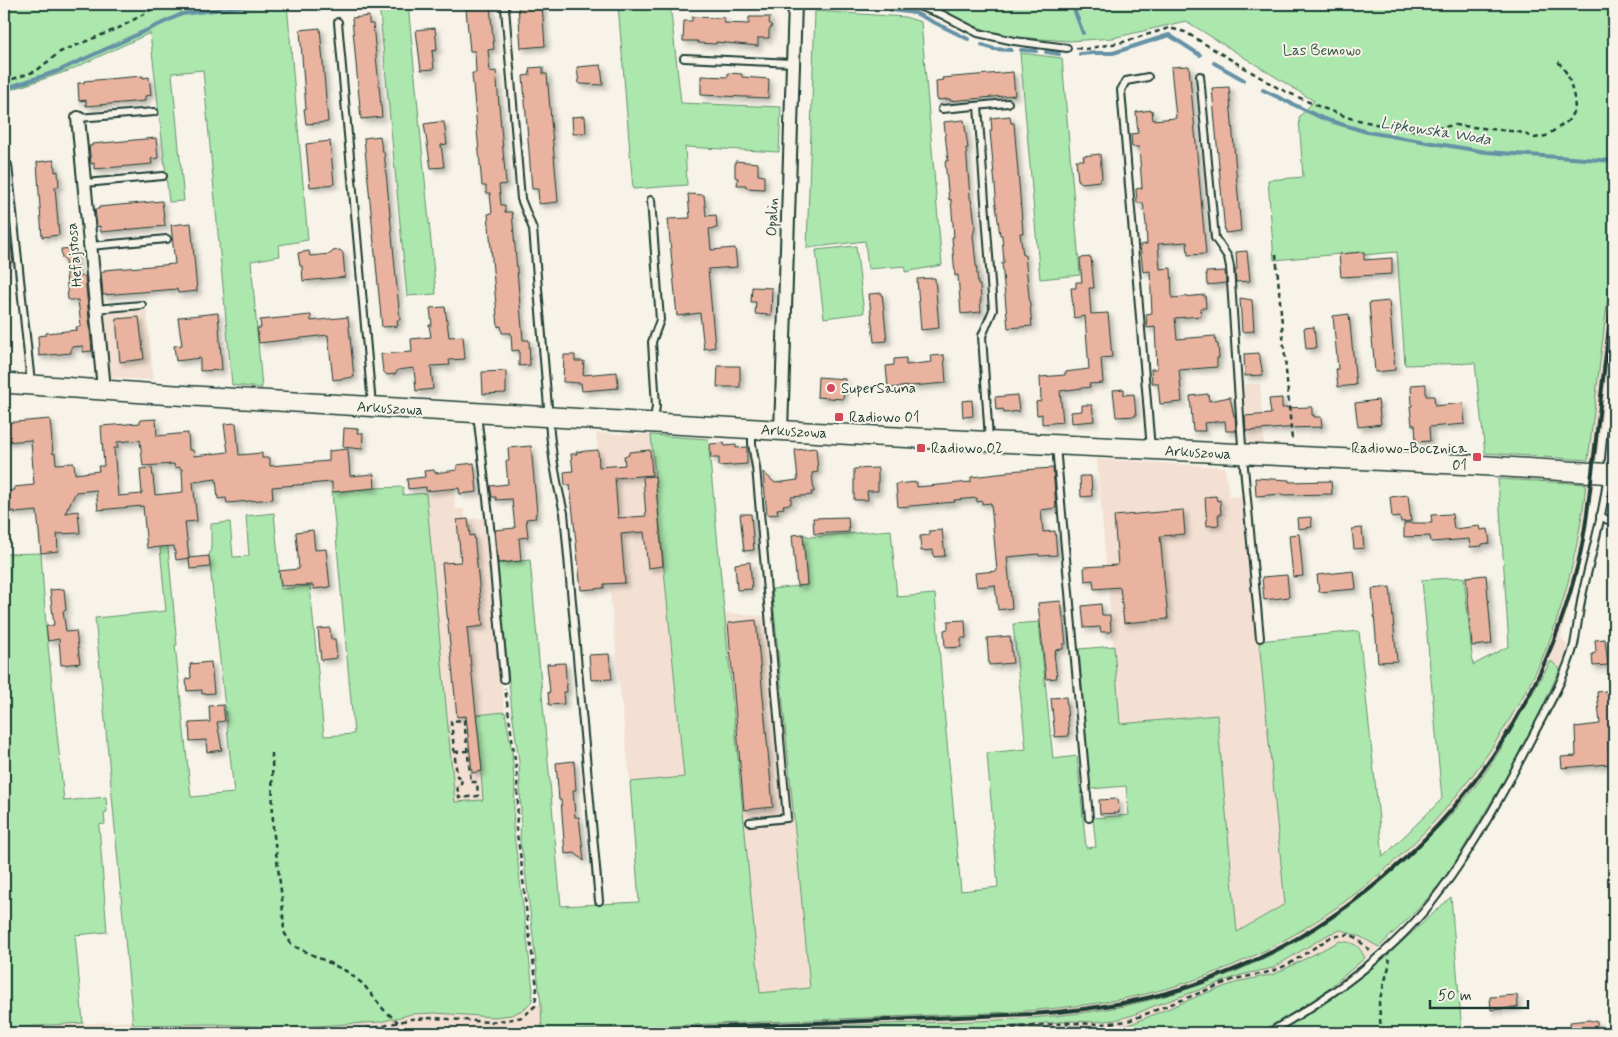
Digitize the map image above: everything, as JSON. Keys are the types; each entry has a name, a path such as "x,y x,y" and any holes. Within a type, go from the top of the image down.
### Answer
{"main road":[{"name":"Arkuszowa","path":"4,383 654,424 1611,474"}],"street":[{"name":"Opalin","path":"782,430 796,4"},
{"name":"Hefajstosa","path":"78,118 104,389"}],"lane":[{"path":"912,4 941,14 978,33 1014,41 1067,48"},
{"path":"505,8 521,200 534,229 550,444 556,483 564,513 599,901"},
{"path":"338,22 372,406"},
{"path":"684,58 793,63"},
{"path":"1200,76 1215,238 1228,257 1230,267 1243,454 1260,638"},
{"path":"1148,77 1126,80 1120,90 1151,450"},
{"path":"942,109 1008,103"},
{"path":"978,106 993,310 982,336 989,441"},
{"path":"78,118 154,112"},
{"path":"8,165 31,385"},
{"path":"84,183 163,176"},
{"path":"651,200 660,320 652,342 656,406 654,424"},
{"path":"90,246 167,239"},
{"path":"95,308 142,305"},
{"path":"1268,1033 1320,1002 1359,973 1411,925 1441,891 1519,762 1566,669 1574,645 1577,620 1611,474 1614,410"},
{"path":"477,413 489,516 504,679"},
{"path":"750,822 787,818 756,467 752,444 753,429"},
{"path":"1056,445 1089,818"},
{"path":"1600,516 1614,523"}],"path":[{"path":"4,82 36,71 60,52 121,27 161,4"},
{"path":"1067,48 1086,49 1123,42 1170,28 1184,32 1278,88 1350,118 1384,126 1420,131 1456,125 1519,132 1535,138 1546,136 1568,121 1575,109 1568,75 1557,60"},
{"path":"1276,254 1293,457"},
{"path":"303,1033 379,1026 411,1019 436,1018 489,1022 508,1020 522,1017 535,1006 537,987 516,828 518,805 517,774 504,679"},
{"path":"464,720 471,782 477,782 478,796 459,798 457,786 461,784 462,778 457,776 454,752 451,721 464,720"},
{"path":"454,752 468,751"},
{"path":"272,754 273,828 284,932 292,945 346,971 363,984 384,1010 398,1022"},
{"path":"949,1033 1067,1023 1101,1024 1128,1021 1235,979 1278,969 1331,937 1351,934 1377,957"},
{"path":"1381,1033 1379,1002 1390,962 1389,956 1385,951"},
{"path":"4,1032 201,1029 243,1033"}],"shaded area":[{"path":"1614,247 1614,320 1597,461 1588,460"},
{"path":"147,310 153,380 108,377 102,314"},
{"path":"1244,384 1260,384 1264,444 1247,443"},
{"path":"596,433 651,435 684,778 630,782 609,585"},
{"path":"1097,459 1225,467 1229,497 1243,496 1277,809 1285,904 1382,857 1442,799 1442,786 1518,705 1537,670 1559,613 1576,554 1586,484 1594,485 1581,560 1561,637 1567,645 1564,663 1523,749 1447,876 1418,909 1383,944 1340,981 1316,999 1270,1028 1259,1033 4,1033 4,1028 132,1021 133,1025 213,1024 285,1028 380,1022 412,1014 435,1013 494,1017 523,1010 528,1005 759,993 724,613 775,617 810,988 1237,932 1217,715 1120,724"},
{"path":"454,489 455,509 464,509 465,519 485,518 494,620 505,712 476,715 483,800 455,802 426,493"}],"green space":[{"path":"4,4 287,4 308,240 279,245 280,256 251,261 262,388 232,385 203,70 172,73 184,201 169,202 150,33 68,71 4,92"},
{"path":"379,4 408,4 436,294 407,296"},
{"path":"618,4 670,4 681,103 781,107 779,152 685,147 687,185 633,189"},
{"name":"Las Bemowo","path":"921,4 1614,4 1614,247 1588,460 1485,453 1475,363 1405,365 1397,252 1364,255 1363,252 1274,260 1268,180 1303,177 1299,117 1314,101 1186,21 1113,38 1069,41 1015,37 988,31"},
{"path":"815,11 905,17 921,22 942,265 905,272 905,266 868,269 865,241 807,248"},
{"path":"1020,53 1062,58 1080,275 1040,279"},
{"path":"856,246 864,313 824,318 816,250"},
{"path":"651,435 708,439 760,993 810,988 772,589 807,585 803,534 810,537 891,530 897,597 935,594 961,891 998,887 987,753 1026,749 1013,624 1039,622 1053,759 1077,756 1086,848 1096,847 1093,818 1129,815 1126,786 1090,789 1079,649 1114,646 1120,724 1217,715 1237,932 1285,904 1259,641 1359,631 1383,857 1442,799 1422,580 1464,577 1473,665 1509,646 1498,479 1586,484 1572,564 1562,604 1549,642 1519,703 1477,769 1443,812 1404,852 1362,889 1317,921 1269,948 1218,971 1165,989 1127,998 1070,1007 1012,1012 542,1031 541,1005 524,861 520,842 519,761 497,564 530,560 561,906 639,902 630,782 684,777"},
{"path":"403,487 403,495 426,493 455,802 483,800 476,715 505,712 512,752 515,789 513,828 533,990 532,1001 523,1010 511,1015 494,1017 435,1013 412,1014 380,1022 285,1028 213,1024 133,1025 95,618 166,611 158,527 166,526 177,645 175,645 191,797 234,793 209,556 211,524 230,522 233,557 249,556 246,516 274,513 281,589 310,586 324,736 354,734 332,492"},
{"path":"41,553 46,626 64,801 106,797 107,812 104,813 105,824 99,825 107,932 75,935 83,1023 4,1028 4,625 9,624 4,554"},
{"path":"1551,661 1560,669 1523,749 1447,876 1418,909 1379,947 1361,937 1341,930 1329,934 1273,968 1241,975 1115,1020 1071,1021 932,1033 632,1033 980,1021 1042,1017 1103,1010 1133,1004 1176,993 1217,979 1257,962 1330,920 1365,895 1437,830 1468,795 1490,766"},
{"path":"1451,897 1462,1033 1279,1033 1332,997 1392,951"},
{"path":"1340,941 1356,945 1365,958 1316,999 1259,1033 986,1033 1069,1026 1094,1028 1126,1026 1206,993 1241,981 1275,974"}],"building":[{"path":"542,4 545,46 521,48 518,5"},
{"path":"490,6 494,49 488,50 490,72 496,71 506,184 499,185 501,205 505,205 505,212 512,212 523,340 529,340 530,365 519,366 519,350 512,351 511,333 502,333 501,326 498,327 488,214 492,213 490,193 486,193 486,186 482,186 472,73 476,73 475,51 470,51 466,9"},
{"path":"369,16 369,24 373,24 382,117 361,119 352,18"},
{"path":"692,17 725,18 724,23 749,24 749,17 770,17 769,23 772,26 769,30 769,38 758,38 758,46 683,41 684,21 692,21"},
{"path":"320,28 328,122 306,124 300,30"},
{"path":"435,28 437,50 432,51 434,69 421,70 416,30"},
{"path":"601,65 603,85 579,84 577,67"},
{"path":"1189,66 1206,254 1188,255 1187,242 1158,244 1160,269 1171,268 1172,298 1205,295 1206,308 1200,308 1201,316 1175,318 1177,339 1215,336 1216,344 1218,344 1219,358 1217,358 1217,367 1179,370 1182,402 1160,404 1158,383 1152,383 1151,369 1157,369 1155,327 1147,328 1146,314 1152,313 1150,271 1143,272 1140,245 1147,244 1143,203 1137,203 1136,189 1142,188 1139,147 1132,147 1131,134 1138,133 1136,112 1152,110 1153,120 1176,118 1171,67"},
{"path":"543,67 543,74 547,74 558,202 539,204 538,189 532,189 523,76 530,75 529,68"},
{"path":"1013,72 1015,95 950,101 950,99 937,100 936,81 943,80 942,78"},
{"path":"728,73 742,74 742,77 769,79 768,98 701,95 701,76 728,77"},
{"path":"143,76 143,78 149,77 151,95 145,96 145,101 86,106 86,100 79,101 78,83"},
{"path":"1229,87 1241,231 1225,233 1212,88"},
{"path":"585,116 586,133 573,134 572,117"},
{"path":"1010,116 1011,123 1014,123 1023,233 1020,233 1023,255 1025,255 1032,326 1008,328 1002,263 1004,263 1002,235 1000,235 995,198 990,131 992,131 991,118"},
{"path":"964,120 968,148 966,148 970,197 975,227 973,236 978,285 980,285 981,312 961,314 958,275 955,276 951,199 949,200 945,161 948,161 944,122"},
{"path":"444,122 447,144 441,145 444,167 431,168 424,124"},
{"path":"380,136 382,151 384,151 400,320 397,320 398,326 382,327 364,138"},
{"path":"156,138 158,158 151,159 152,164 94,169 94,163 91,164 89,146 92,146 92,144"},
{"path":"330,141 334,184 310,187 306,144"},
{"path":"1100,154 1102,178 1099,181 1082,183 1078,180 1076,160 1084,160 1083,156"},
{"path":"54,160 55,172 58,171 59,187 55,187 59,235 42,237 37,162"},
{"path":"735,161 758,163 758,175 764,176 764,189 746,188 746,185 737,185 738,178 735,177"},
{"path":"688,194 704,195 706,216 716,215 717,228 709,229 711,250 735,248 737,267 708,269 715,347 704,349 700,313 677,316 668,219 690,218"},
{"path":"162,201 165,226 101,232 100,226 97,227 95,209 99,209 99,207"},
{"path":"191,223 197,291 178,293 177,289 103,295 101,272 104,272 104,270 175,264 171,225"},
{"path":"4,244 11,244 13,262 5,263"},
{"path":"75,248 78,277 85,276 92,351 83,352 83,346 71,347 71,353 39,356 38,336 46,335 46,333 77,330 76,327 81,326 78,300 68,300 65,259 62,259 61,249"},
{"path":"340,250 343,253 345,277 303,281 302,266 300,266 298,253 309,251 310,256 330,254 333,251"},
{"path":"1247,251 1250,281 1236,282 1236,252"},
{"path":"1364,252 1364,260 1392,258 1392,274 1341,277 1339,254"},
{"path":"1091,257 1094,288 1089,288 1091,314 1108,313 1112,357 1101,358 1103,383 1089,384 1090,387 1060,391 1063,422 1042,424 1042,414 1037,415 1036,402 1041,401 1040,377 1065,375 1065,372 1089,369 1085,316 1074,318 1071,288 1076,288 1076,282 1082,282 1080,258"},
{"path":"1225,271 1226,283 1207,285 1206,272"},
{"path":"935,278 939,328 921,330 917,279"},
{"path":"752,287 772,288 771,315 755,314 756,302 751,302"},
{"path":"882,293 887,341 874,342 869,294"},
{"path":"1240,298 1252,300 1254,331 1242,332"},
{"path":"1389,301 1395,370 1375,372 1369,303"},
{"path":"445,307 449,337 463,336 465,359 449,360 450,365 431,366 433,389 416,391 414,368 398,370 395,374 387,375 383,371 381,354 412,352 411,339 431,337 429,325 432,325 430,308"},
{"path":"218,313 222,370 200,371 200,358 176,361 174,346 182,345 178,318"},
{"path":"1349,314 1356,385 1338,387 1333,316"},
{"path":"311,315 311,321 348,317 354,377 333,380 328,335 259,343 257,328 261,328 260,320"},
{"path":"139,317 144,359 120,362 116,319"},
{"path":"1314,327 1316,348 1306,349 1304,328"},
{"path":"1259,353 1263,375 1245,376 1244,354"},
{"path":"564,355 575,355 575,361 584,361 583,375 617,372 618,388 582,391 581,383 563,382"},
{"path":"944,355 946,383 888,388 886,366 894,365 894,359 906,358 906,365 932,362 931,356"},
{"path":"718,366 740,366 740,387 717,387"},
{"path":"506,371 506,393 483,394 482,372"},
{"name":"SuperSauna","path":"818,377 845,379 843,399 817,397"},
{"path":"1426,384 1426,396 1434,396 1435,406 1463,403 1465,424 1429,427 1430,441 1416,442 1415,425 1412,425 1410,406 1412,406 1411,385"},
{"path":"1124,389 1124,395 1134,394 1136,416 1116,417 1113,390"},
{"path":"1208,394 1209,401 1230,397 1235,416 1236,431 1226,431 1225,421 1204,423 1205,431 1193,431 1190,396"},
{"path":"1017,395 1019,411 1004,413 1003,409 996,410 995,397"},
{"path":"1282,398 1282,408 1312,407 1312,415 1314,417 1321,417 1322,427 1246,431 1245,416 1271,414 1269,399"},
{"path":"972,400 973,416 963,417 962,401"},
{"path":"1378,400 1381,424 1358,427 1355,403"},
{"path":"1082,405 1092,405 1094,421 1072,423 1071,412 1082,411"},
{"path":"50,419 53,454 55,453 56,464 74,463 75,474 99,471 98,466 104,466 101,426 140,423 140,420 156,419 157,436 188,433 189,450 193,450 194,456 228,452 224,424 236,423 239,455 262,453 262,458 270,458 270,466 329,461 329,451 348,449 350,476 374,474 375,488 332,492 332,482 272,487 273,499 227,503 226,498 218,499 216,479 193,482 197,521 185,522 189,558 176,560 174,546 147,548 143,506 98,510 96,490 76,492 65,513 78,511 80,533 57,534 58,551 41,553 37,511 8,512 6,491 15,490 14,487 34,485 31,440 6,442 4,423","holes":["140,440 143,466 174,464 175,468 180,467 182,469 183,492 155,495 152,468 140,469 142,494 118,496 114,448 118,448 117,442"]},
{"path":"344,428 358,429 357,433 363,433 362,449 343,447"},
{"path":"724,443 725,446 736,445 736,448 747,447 747,464 719,466 719,458 711,458 710,444"},
{"path":"531,446 536,518 526,519 528,537 519,538 521,561 498,563 495,530 515,528 512,499 496,500 496,497 492,497 490,486 508,484 506,461 509,461 508,448"},
{"path":"816,448 818,472 812,473 814,492 811,492 812,495 791,497 791,504 783,505 784,508 777,509 778,514 767,515 763,472 775,483 798,480 795,450"},
{"path":"598,450 599,467 625,465 624,456 629,455 629,452 650,450 652,475 615,478 618,518 646,516 643,477 655,476 663,566 648,568 644,532 621,534 625,583 604,584 604,588 581,590 570,485 565,485 564,472 573,471 571,454"},
{"path":"474,463 477,492 460,494 459,488 426,491 426,487 408,489 407,479 425,477 424,471 434,470 435,473 457,470 457,465"},
{"path":"878,468 878,491 867,491 868,500 854,500 854,469"},
{"path":"1053,468 1056,508 1041,510 1043,532 1055,531 1057,555 1039,556 1039,554 1007,557 1012,608 998,610 995,585 977,587 975,573 997,571 991,503 982,504 982,501 977,502 977,498 898,507 896,484 917,482 917,487 971,482 971,477 1007,473 1007,471"},
{"path":"1080,476 1091,476 1092,496 1081,497"},
{"path":"1255,478 1289,480 1289,482 1331,481 1332,494 1256,496"},
{"path":"1408,495 1411,521 1401,522 1400,517 1392,518 1390,497"},
{"path":"1216,496 1217,501 1220,500 1221,515 1218,515 1219,525 1207,526 1205,497"},
{"path":"1183,510 1185,534 1160,536 1168,619 1124,623 1120,587 1094,589 1093,580 1085,581 1084,567 1118,565 1114,516"},
{"path":"740,514 751,514 754,550 744,551"},
{"path":"1452,514 1454,529 1480,526 1481,530 1488,529 1490,543 1470,547 1469,539 1431,542 1430,536 1404,537 1404,523 1432,523 1431,515"},
{"path":"848,517 849,532 814,534 813,518"},
{"path":"1311,517 1312,527 1298,529 1297,518"},
{"path":"468,519 470,536 474,535 483,626 467,628 482,771 472,773 466,716 457,717 442,563 461,562 457,520"},
{"path":"1362,528 1364,548 1354,549 1352,529"},
{"path":"313,530 315,550 326,549 330,587 314,589 313,585 281,586 279,571 299,569 296,532"},
{"path":"942,530 945,556 934,557 933,550 921,551 920,536 930,535 929,531"},
{"path":"803,534 807,585 797,586 792,535"},
{"path":"1299,534 1303,576 1293,577 1289,535"},
{"path":"209,556 210,567 190,569 189,558"},
{"path":"750,562 752,589 737,590 735,564"},
{"path":"1354,571 1356,589 1319,592 1317,575"},
{"path":"1287,575 1289,597 1264,600 1262,577"},
{"path":"1486,575 1492,644 1472,646 1466,577"},
{"path":"1390,587 1397,661 1378,662 1372,589"},
{"path":"64,589 66,610 63,611 66,632 76,631 80,663 61,665 59,639 48,641 46,626 54,625 50,590"},
{"path":"1061,601 1066,644 1063,644 1063,649 1055,650 1056,653 1054,653 1057,678 1046,679 1038,603"},
{"path":"1101,604 1102,615 1110,615 1111,632 1101,632 1100,627 1084,628 1082,606"},
{"path":"756,620 773,807 744,810 728,623"},
{"path":"965,620 966,638 961,638 961,647 945,648 944,630 948,629 948,621"},
{"path":"330,628 331,639 335,639 337,658 321,660 318,629"},
{"path":"1010,636 1013,663 989,665 987,638"},
{"path":"1605,639 1608,665 1593,666 1592,654 1596,651 1595,640"},
{"path":"609,654 612,679 591,680 589,655"},
{"path":"211,662 214,693 202,694 202,690 187,691 186,679 191,678 190,664"},
{"path":"565,663 567,692 563,692 564,704 549,705 548,692 550,692 547,664"},
{"path":"1614,690 1614,730 1611,730 1612,742 1608,742 1609,764 1562,768 1561,757 1576,756 1575,727 1600,724 1597,692"},
{"path":"1066,697 1069,736 1055,737 1051,698"},
{"path":"223,705 225,721 217,722 222,750 207,752 206,740 190,741 189,723 210,722 209,706"},
{"path":"574,761 576,790 573,790 575,817 579,817 584,861 575,853 565,854 561,800 559,800 556,763"},
{"path":"1118,799 1119,813 1100,814 1099,800"},
{"path":"1517,995 1518,1007 1491,1010 1490,997"},
{"path":"1589,1020 1597,1022 1597,1031 1571,1033 1570,1022"}],"waterway":[{"name":"Lipkowska Woda","path":"4,89 58,71 182,14 262,4"},
{"name":"Lipkowska Woda","path":"811,4 873,9"},
{"path":"1072,4 1083,33"},
{"name":"Lipkowska Woda","path":"891,10 915,13 968,39"},
{"name":"Lipkowska Woda","path":"1080,54 1113,53 1169,35 1200,55"},
{"name":"Lipkowska Woda","path":"982,45 994,49 1011,50"},
{"name":"Lipkowska Woda","path":"1021,50 1036,51"},
{"name":"Lipkowska Woda","path":"1046,52 1059,54"},
{"name":"Lipkowska Woda","path":"1214,63 1244,80"},
{"name":"Lipkowska Woda","path":"1263,90 1324,119 1367,132 1486,152 1614,161"}],"railway":[{"path":"571,1033 1033,1014 1118,1004 1160,995 1202,982 1268,954 1330,918 1387,874 1439,824 1484,769 1522,708 1553,643 1575,575 1585,530 1614,284"}],"place":[{"name":"SuperSauna","path":"831,388"},
{"name":"Radiowo 01","path":"839,417"},
{"name":"Radiowo 02","path":"921,448"},
{"name":"Radiowo-Bocznica 01","path":"1477,457"}]}
